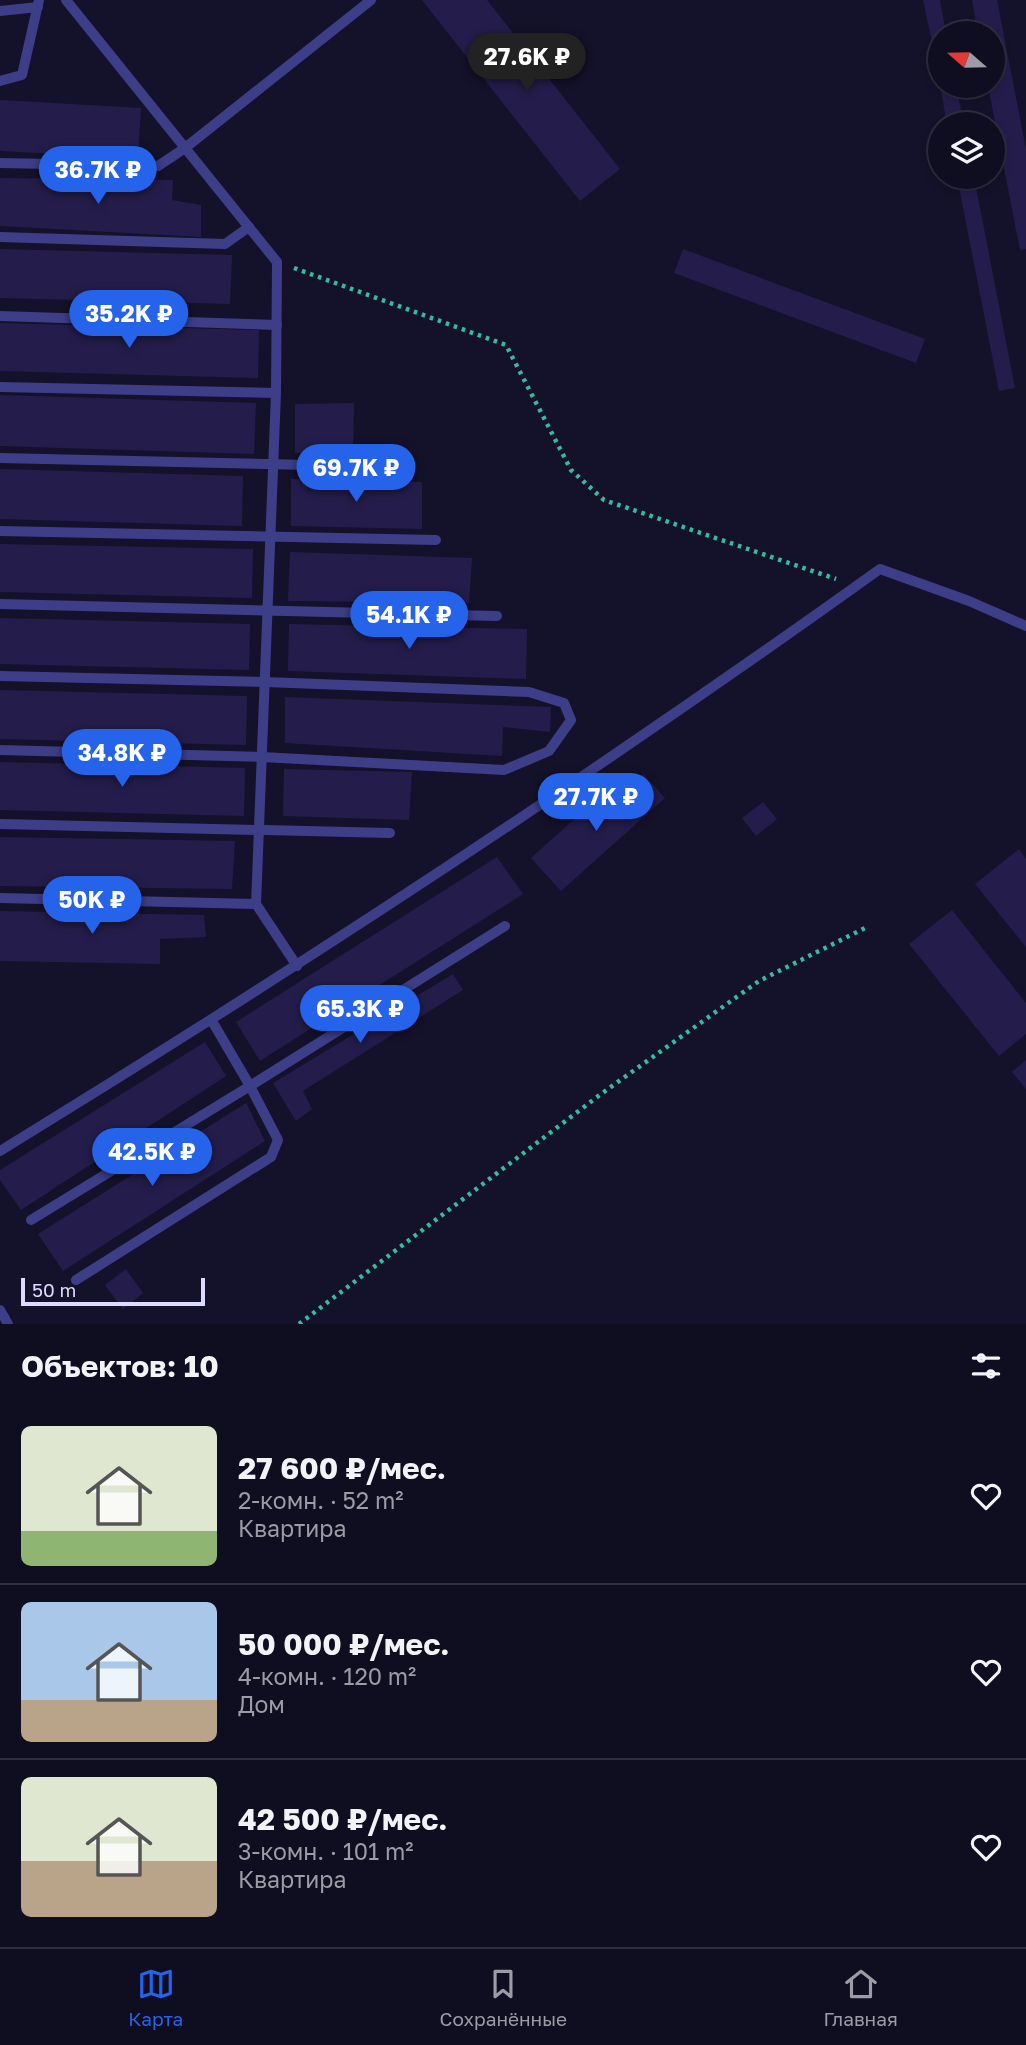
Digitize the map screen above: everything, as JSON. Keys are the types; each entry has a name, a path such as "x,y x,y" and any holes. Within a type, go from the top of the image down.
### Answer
{"lane":[{"path":"66,0 277,262 276,393 256,904 297,966"},
{"path":"0,163 158,166 185,148 371,0"},
{"path":"0,11 39,4 22,75 0,81"},
{"path":"0,237 225,244 249,227"},
{"path":"0,316 276,325"},
{"path":"0,387 276,393"},
{"path":"0,458 396,467"},
{"path":"0,531 436,540"},
{"path":"0,1151 212,1021 503,831 880,569 969,601 1026,626"},
{"path":"0,604 498,616"},
{"path":"0,676 528,692 564,703 570,720 549,751 504,771 262,757 0,750"},
{"path":"0,824 390,833"},
{"path":"0,898 256,904"},
{"path":"31,1220 505,926"},
{"path":"76,1280 271,1157 278,1140 212,1021"},
{"path":"0,1310 8,1324"}],"path":[{"path":"277,262 506,345 570,470 604,500 857,586"},
{"path":"299,1324 601,1094 759,981 865,928"}],"building":[{"path":"422,0 487,0 620,169 580,201"},
{"path":"923,0 940,0 944,21 928,21 928,23"},
{"path":"972,0 997,0 1001,21 976,21"},
{"path":"1005,41 1026,149 1026,249 1020,250 1005,173 1005,112 993,112 990,98 1005,98"},
{"path":"942,98 959,98 961,112 945,112"},
{"path":"0,100 141,108 138,158 0,151"},
{"path":"0,178 173,180 172,200 201,205 201,237 0,226"},
{"path":"959,189 976,189 1015,388 999,391"},
{"path":"0,249 232,255 230,304 0,298"},
{"path":"683,249 925,339 916,363 674,273"},
{"path":"0,323 259,330 258,378 0,371"},
{"path":"0,395 256,403 254,454 0,446"},
{"path":"354,403 353,454 295,453 295,404"},
{"path":"0,469 243,476 242,526 0,519"},
{"path":"291,479 422,482 422,529 291,526"},
{"path":"0,544 253,549 252,598 0,592"},
{"path":"290,552 472,558 469,603 288,601"},
{"path":"0,618 250,624 249,670 0,664"},
{"path":"289,624 527,629 526,679 288,671"},
{"path":"0,690 247,696 246,745 0,739"},
{"path":"285,697 551,707 550,732 503,727 502,756 285,743"},
{"path":"0,762 245,768 244,816 0,810"},
{"path":"284,769 412,772 409,820 283,816"},
{"path":"643,774 665,798 561,891 531,858 579,815 601,812"},
{"path":"763,802 777,819 756,836 742,818"},
{"path":"0,837 235,841 232,889 0,886"},
{"path":"1019,849 1026,859 1026,947 975,884"},
{"path":"497,857 523,894 260,1061 236,1022"},
{"path":"952,910 1026,1003 1026,1034 999,1056 909,944"},
{"path":"0,911 204,915 206,937 160,939 160,964 0,961"},
{"path":"453,974 463,990 303,1091 312,1109 296,1121 273,1083"},
{"path":"205,1042 226,1076 21,1210 0,1180 0,1170"},
{"path":"1026,1060 1026,1089 1012,1072"},
{"path":"246,1103 265,1141 63,1271 38,1234"},
{"path":"126,1269 143,1293 123,1309 105,1285"}]}
